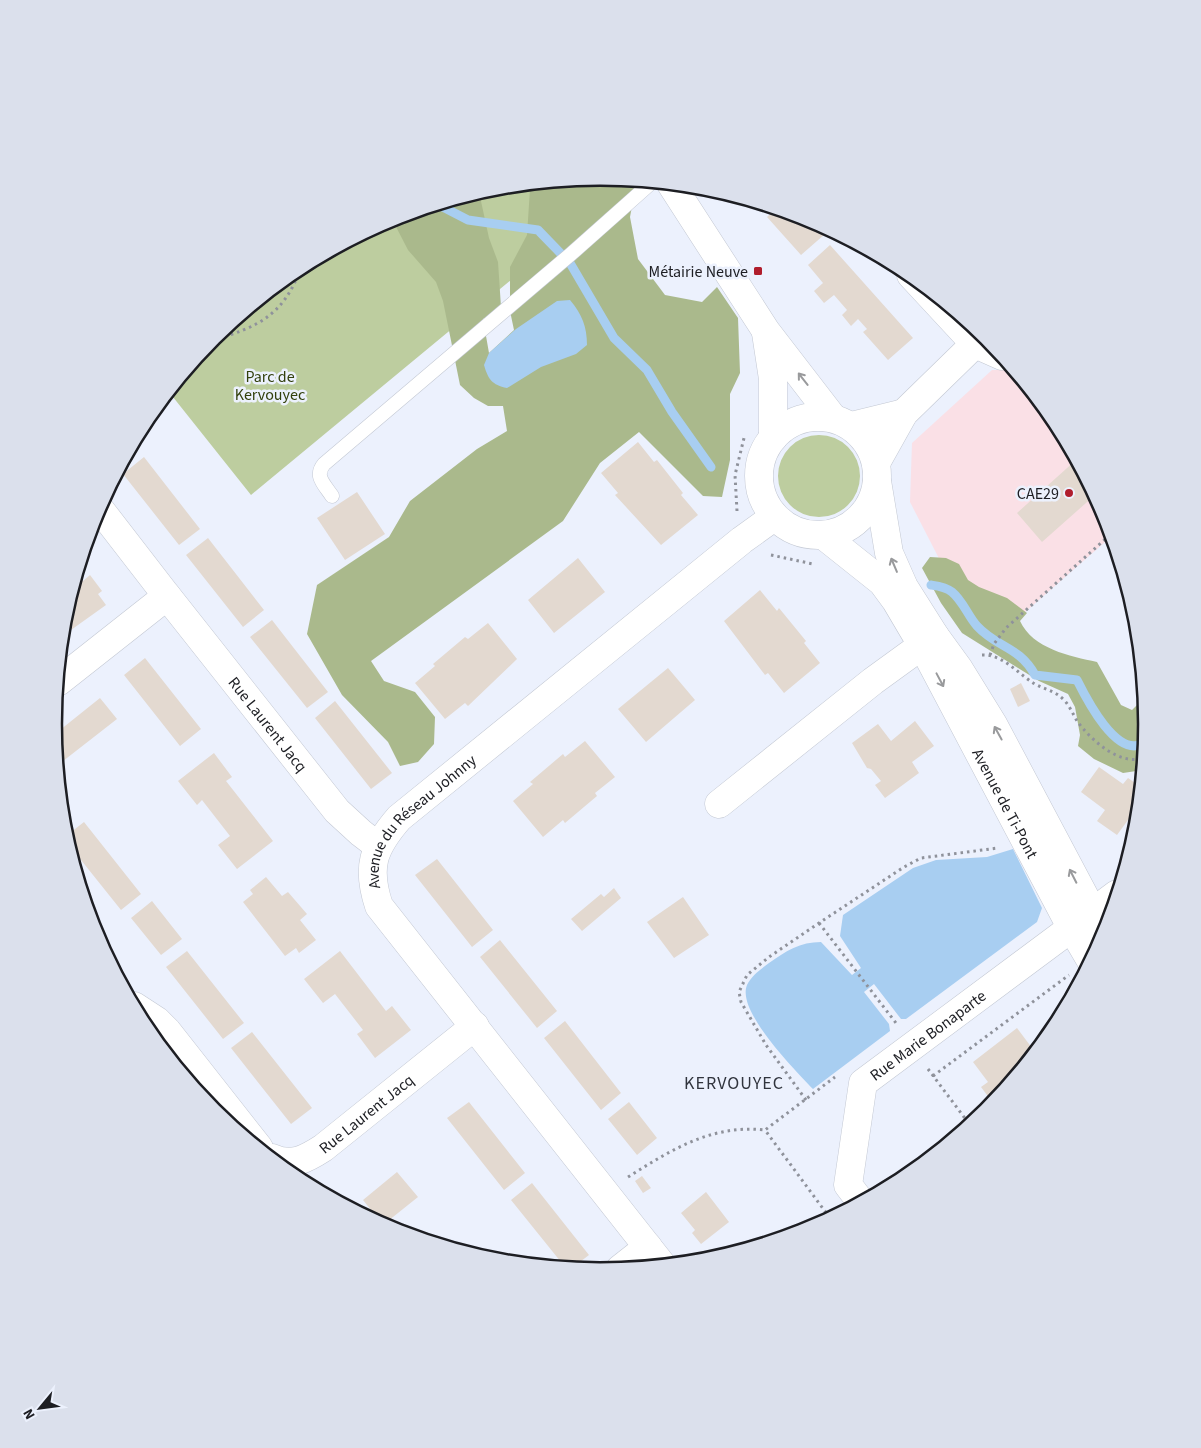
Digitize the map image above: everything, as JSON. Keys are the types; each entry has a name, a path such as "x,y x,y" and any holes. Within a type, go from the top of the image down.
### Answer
{"street":[{"path":"676,192 766,331 842,422 862,436 871,448 876,472 874,498 854,524 839,532 824,535 805,534 788,528 774,517 765,504 760,490 758,474 760,459 766,445 786,424 813,416 842,422 904,413"},
{"path":"766,331 773,379 772,438"},
{"path":"876,472 904,413 978,341"},
{"name":"Avenue de Ti-Pont","path":"876,472 889,553 928,640 1023,834 1089,925"},
{"name":"Rue Laurent Jacq","path":"104,515 337,811 378,846"},
{"name":"Avenue du Réseau Johnny","path":"655,1256 379,906 371,874 373,858 378,846 399,818 734,546 774,517"},
{"name":"Avenue de Ti-Pont","path":"824,535 882,582 928,640 959,669 993,724 1089,925 1084,960"},
{"path":"65,676 167,596"},
{"path":"719,804 928,640"},
{"name":"Rue Marie Bonaparte","path":"857,1197 848,1185 863,1083 1038,954 1089,925 1107,905"},
{"path":"148,1015 167,1031 233,1116"},
{"name":"Rue Laurent Jacq","path":"290,1163 298,1162 323,1148 475,1026"}],"lane":[{"path":"332,496 319,476 319,470 324,464 645,188"}],"path":[{"path":"231,334 247,329 272,315 288,295 294,283"},
{"path":"990,655 994,644 1006,628 1106,539"},
{"path":"978,655 990,655 1006,662 1038,686 1054,691 1065,701 1079,722 1112,753 1126,760 1137,759"},
{"path":"806,1100 756,1030 741,1002 739,992 747,975 819,923 904,867 921,858 996,849 1023,834"},
{"path":"819,923 868,988"},
{"path":"933,1076 1079,969"},
{"path":"606,1192 671,1150 693,1140 732,1130 765,1130"}],"shaded area":[{"path":"992,370 1006,370 1048,425 1066,455 1083,486 1106,541 1007,628 947,574 910,502 912,443"}],"green space":[{"name":"Parc de Kervouyec","path":"565,187 624,187 251,495 173,397 220,344 273,297 332,258 363,241 395,227 461,204 496,196"},
{"path":"565,187 636,187 630,217 638,259 665,295 702,302 717,287 738,318 740,373 730,394 730,460 722,497 703,496 639,432 600,463 563,521 371,661 384,681 415,692 435,717 434,744 418,762 400,766 388,742 342,695 307,634 317,585 389,537 410,501 477,449 507,431 503,406 488,406 474,398 460,385 443,301 436,282 408,250 396,227 461,204 481,200 489,238 498,262 501,307 494,314 483,319 489,353 514,330 510,311 510,267 527,235 530,191"},
{"path":"819,435 835,438 848,447 857,460 860,476 857,492 848,505 835,514 819,517 803,514 790,505 781,492 778,476 781,460 790,447 803,438"},
{"path":"930,557 946,558 959,564 968,580 979,587 1007,598 1027,613 1020,621 1026,631 1043,645 1064,654 1097,662 1121,705 1132,710 1137,705 1136,771 1123,773 1094,759 1078,746 1080,735 1075,707 1068,694 1039,681 962,633 941,603 922,568"}],"water":[{"path":"570,300 578,310 583,321 587,345 576,354 541,367 507,388 491,381 484,365 489,353 516,329 557,301"},
{"path":"1013,849 1042,908 1037,922 906,1019 901,1019 874,984 864,992 889,1024 890,1031 813,1089 770,1040 750,1010 746,996 747,985 751,978 763,967 787,951 813,942 821,942 852,975 861,968 840,936 843,915 913,868 936,860 987,857"}],"building":[{"path":"770,214 824,235 801,255 767,217"},
{"path":"830,245 913,338 888,360 863,332 867,329 858,319 851,326 842,315 847,310 834,295 824,303 814,291 823,283 808,265"},
{"path":"638,442 654,462 657,460 683,493 681,495 698,515 661,545 615,495 618,493 601,473"},
{"path":"144,457 200,529 179,545 124,475"},
{"path":"1071,464 1090,500 1042,542 1017,513"},
{"path":"357,492 385,534 345,560 317,518"},
{"path":"208,538 264,610 243,627 186,555"},
{"path":"578,558 605,592 554,633 528,600"},
{"path":"90,575 102,591 98,594 106,605 71,630 82,580"},
{"path":"760,590 777,611 779,608 806,641 804,643 820,663 784,693 768,673 765,675 724,621"},
{"path":"272,620 328,692 307,708 250,637"},
{"path":"488,623 517,659 468,706 465,703 445,719 415,683 435,666 433,664 465,637 468,639"},
{"path":"145,658 201,729 180,746 124,675"},
{"path":"668,668 695,700 646,742 618,709"},
{"path":"1021,683 1030,701 1018,707 1010,689"},
{"path":"100,698 117,719 64,760 62,728"},
{"path":"335,701 392,773 371,789 315,718"},
{"path":"915,721 934,746 912,762 919,773 885,798 875,785 881,781 871,769 867,768 852,743 878,724 891,741"},
{"path":"585,741 615,777 595,793 597,796 565,823 563,820 543,837 513,801 533,784 530,782 563,754 565,757"},
{"path":"214,753 232,777 226,781 273,841 237,869 218,845 230,836 202,800 197,805 178,781"},
{"path":"1099,767 1123,784 1128,778 1135,783 1130,817 1117,835 1097,821 1105,810 1081,792"},
{"path":"84,822 141,894 121,910 80,859 73,830"},
{"path":"437,859 493,930 472,947 415,875"},
{"path":"266,877 282,896 288,892 307,914 300,920 316,940 299,953 296,948 285,956 243,902 253,894 250,890"},
{"path":"614,888 621,898 582,931 571,919 601,894 604,897"},
{"path":"683,897 709,935 674,958 647,922"},
{"path":"152,901 182,939 161,955 131,918"},
{"path":"500,940 557,1011 537,1028 480,957"},
{"path":"187,951 244,1023 223,1039 166,967"},
{"path":"340,951 386,1011 392,1006 411,1030 375,1058 357,1034 363,1030 335,994 323,1003 304,979"},
{"path":"565,1021 621,1093 601,1110 544,1038"},
{"path":"1017,1028 1031,1047 988,1097 981,1087 988,1082 973,1062"},
{"path":"252,1032 312,1108 291,1124 231,1048"},
{"path":"469,1102 525,1173 504,1190 447,1118"},
{"path":"629,1102 657,1138 637,1155 608,1119"},
{"path":"397,1172 418,1197 390,1219 372,1211 363,1200"},
{"path":"642,1176 651,1188 643,1193 635,1181"},
{"path":"532,1183 589,1255 581,1261 560,1260 511,1200"},
{"path":"706,1192 729,1222 701,1244 692,1233 695,1230 681,1213"}],"waterway":[{"path":"446,209 468,220 538,230 570,263 614,338 647,370 672,412 711,467"},
{"path":"931,585 945,588 952,592 977,626 992,639 1022,658 1035,675 1077,680 1095,713 1114,736 1124,743 1137,745"}],"place":[{"name":"Métairie Neuve","path":"758,271"},
{"name":"CAE29","path":"1069,493"}],"district":[{"name":"KERVOUYEC","path":"734,1083"}]}
